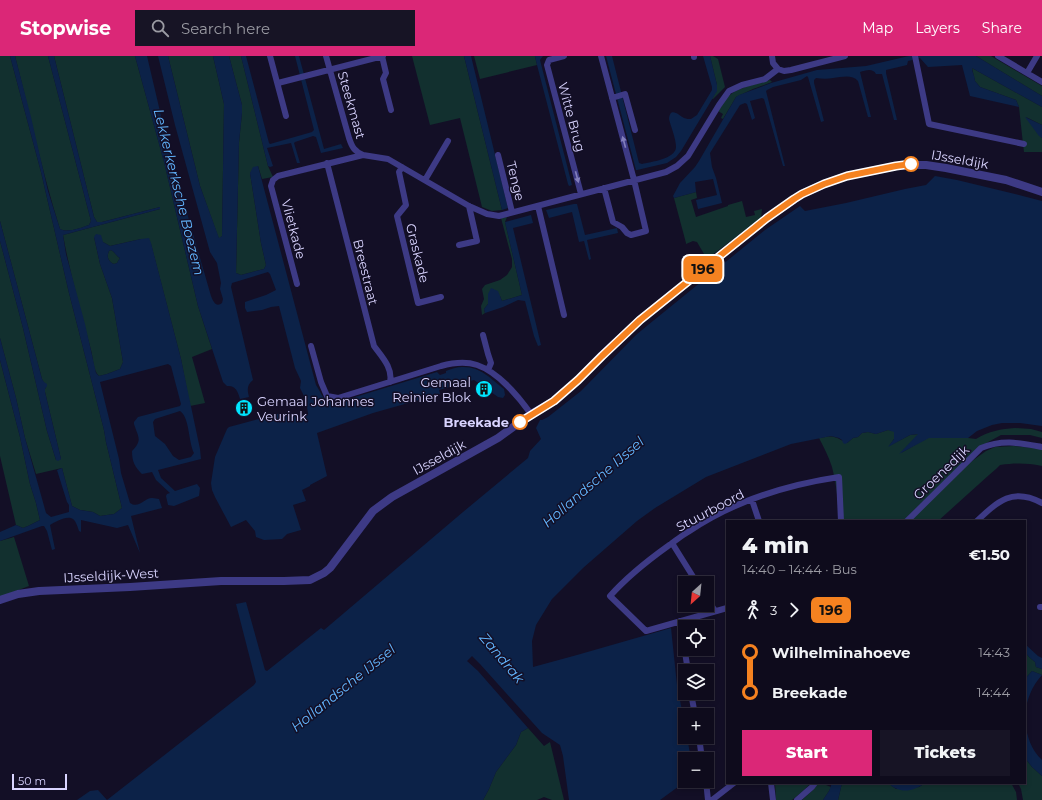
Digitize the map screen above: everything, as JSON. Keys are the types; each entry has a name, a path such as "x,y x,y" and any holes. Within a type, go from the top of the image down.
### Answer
{"street":[{"path":"270,56 286,116"},
{"name":"Steekmast","path":"326,56 351,145 356,152 363,155"},
{"path":"278,83 382,56 386,73 383,79 391,110"},
{"name":"Witte Brug","path":"564,56 549,60 547,65 581,194"},
{"path":"601,56 635,130"},
{"path":"772,56 774,63 778,68 784,71 845,56"},
{"path":"998,56 1042,82"},
{"path":"1027,73 1037,56"},
{"path":"915,58 929,124 1024,144"},
{"path":"327,163 363,155 388,159 469,206 487,214 500,216 666,172 677,166 688,156 719,105 729,92 742,85 765,79 778,68"},
{"path":"604,188 613,222 622,227 626,233 631,235 646,231 634,180 620,95"},
{"path":"425,180 448,141"},
{"name":"Tenge","path":"498,155 512,212"},
{"name":"Vlietkade","path":"297,284 271,186 273,180 278,176 327,163"},
{"name":"Breestraat","path":"327,163 374,346 390,369 390,382"},
{"name":"IJsseldijk","path":"318,577 330,568 373,511 392,497 498,438 531,414 554,401 640,320 767,218 802,194 847,176 911,164 946,168 1006,180 1042,192"},
{"name":"Graskade","path":"402,167 399,172 406,206 397,216 418,303 441,297"},
{"path":"459,245 477,241 469,206"},
{"path":"538,206 564,315"},
{"path":"483,336 491,362 488,370"},
{"path":"311,346 321,382 327,396 338,398 452,364 469,363 488,370 498,378 531,414"},
{"name":"Groenedijk","path":"908,520 981,448 991,444 1014,442 1042,447"},
{"name":"Stuurboord","path":"678,622 646,631 610,596 639,568 688,532 728,510 773,492 812,481 839,477 841,520"},
{"path":"979,520 994,505 1011,496 1023,496 1042,503"},
{"path":"752,500 759,520"},
{"path":"672,543 693,576"},
{"name":"IJsseldijk-West","path":"0,600 18,594 39,591 130,587 224,580 284,582 310,580 318,577"},
{"path":"684,620 726,608"},
{"path":"712,800 733,784"},
{"path":"771,784 773,800"},
{"path":"797,800 814,784"},
{"path":"707,788 708,800"}],"green space":[{"path":"0,56 10,56 41,172 122,508 114,514 100,516 93,512 80,510 72,506 62,468 36,474 25,438 0,338 0,241 23,328 47,431 56,460 61,459 45,392 46,387 42,379 0,221"},
{"path":"15,56 48,56 91,221 89,225 71,230 60,229 42,165"},
{"path":"54,56 135,56 164,162 198,306 212,349 192,357 205,403 190,406 181,359 151,244 141,239 110,246 94,237 100,264 112,298 123,362 120,369 99,376 97,374 72,279 63,235 160,209 160,207 97,222 94,217"},
{"path":"168,56 213,56 224,104 222,236 219,239 200,186"},
{"path":"229,56 241,56 268,166 273,177 262,179 258,166 250,173 266,265 264,269 241,275 236,273 239,142 242,105"},
{"path":"412,56 464,56 502,210 492,211 482,207 460,118 430,125"},
{"path":"474,56 535,56 537,65 480,79"},
{"path":"710,56 718,59 725,87 713,99 717,85"},
{"path":"976,56 991,56 1042,86 1042,96"},
{"path":"972,68 1042,107 1042,125 1026,117 1042,138 1042,152 1024,152 1019,107 1016,100 980,87 975,81"},
{"path":"770,80 772,82 736,97 723,119 721,118 723,114 718,111 726,99 733,93 743,88"},
{"path":"696,192 697,198 691,200 696,217 742,201 746,217 755,215 754,211 762,209 761,218 707,259 697,242 693,241 686,244 674,198"},
{"path":"507,217 505,222 522,295 502,301 500,296 488,294 488,304 484,309 485,313 482,315 481,306 484,299 482,289 485,285 500,280 507,275 512,267 512,259 501,218"},
{"path":"111,250 120,258 117,263 114,264 109,261 108,257 108,253"},
{"path":"0,360 40,520 23,528 16,525 0,456"},
{"path":"1005,429 1031,429 1042,432 1042,438 1030,435 1001,435 979,447 904,520 839,520 834,474 819,438 834,437 847,443 862,433 868,432 876,434 888,430 894,431 894,439 889,446 910,435 919,434 901,453 929,437 976,439 986,434"},
{"path":"1014,446 1042,449 1042,466 1031,464 1000,465 939,520 911,520 968,464 986,451 995,447"},
{"path":"14,537 29,586 0,597 0,541"},
{"path":"1026,653 1035,662 1036,667 1042,669 1042,675 1032,671 1026,678"},
{"path":"528,728 544,746 550,742 564,800 552,800 544,797 537,800 483,800 496,772 516,745 521,732"},
{"path":"1026,759 1042,776 1042,800 1023,800 1018,784 1026,784"},
{"path":"775,784 810,784 792,800 776,800"},
{"path":"817,784 826,784 831,787 823,800 802,800"},
{"path":"842,784 889,784 896,789 919,787 924,784 1012,784 1016,792 1017,800 838,800"}],"water":[{"path":"10,56 15,56 48,191 60,229 78,229 89,225 91,221 48,56 54,56 94,217 97,222 160,207 160,209 63,235 66,254 85,324 96,373 99,376 120,369 123,362 112,298 100,264 94,237 96,234 101,235 103,242 110,246 149,238 181,359 201,459 158,470 161,478 175,491 197,484 200,488 199,496 174,506 168,505 166,496 170,493 156,480 152,472 142,474 137,469 132,455 132,451 139,441 134,424 138,417 180,406 181,404 171,366 168,364 100,382 121,473 130,503 136,505 149,498 154,498 159,499 162,508 131,516 140,553 128,525 117,528 81,520 81,532 79,531 74,520 70,518 61,519 50,525 55,549 52,550 47,531 44,526 0,541 0,532 16,525 23,528 40,520 0,360 0,338 25,438 46,513 51,517 69,512 69,505 57,470 62,468 72,506 80,510 93,512 100,516 114,514 122,508 41,172","holes":["111,250 120,258 117,263 114,264 108,259 108,253","180,411 186,419 194,453 191,457 179,460 173,456 165,444 155,436 153,422 155,419"]},
{"name":"Lekkerkerksche Boezem","path":"135,56 147,56 170,154 211,296 216,304 218,305 222,303 223,299 220,289 221,283 217,263 210,252 175,125 158,56 168,56 200,186 219,238 222,236 224,104 213,56 229,56 242,105 239,142 236,273 241,275 264,269 266,265 250,173 253,167 258,166 316,385 326,400 339,402 437,372 440,375 446,373 446,371 460,367 468,367 480,371 504,389 505,395 503,398 498,397 474,380 439,390 440,394 373,413 317,433 327,476 302,490 306,501 293,505 301,530 287,534 282,539 264,540 256,537 255,531 246,520 231,527 215,497 211,483 215,457 229,427 281,413 285,416 294,413 296,418 305,416 308,413 304,396 300,388 301,381 295,368 279,306 247,312 245,308 245,302 276,290 268,272 232,283 231,287 253,380 248,387 249,397 240,399 236,389 232,386 227,386 223,382 198,306 164,162"},
{"path":"241,56 246,56 270,144 312,132 314,130 295,56 299,56 324,149 341,144 343,148 321,153 316,137 313,136 294,143 300,163 297,163 291,143 267,148 273,166 268,166"},
{"path":"464,56 471,56 508,208 502,210"},
{"path":"535,56 543,56 540,60 572,185 569,186 568,184"},
{"path":"606,56 612,56 639,163 642,164 662,159 675,151 676,144 669,119 670,115 671,113 675,112 684,118 691,119 697,115 712,90 703,56 710,56 717,91 681,151 676,157 667,163 636,170"},
{"path":"909,56 976,56 1042,96 1042,107 972,68 975,81 980,87 1016,100 1019,107 970,96 962,65 928,67 920,58 908,61 907,65 886,70 897,120 894,120 882,74 876,74 875,72 869,70 860,72 871,117 868,117 858,81 856,79 847,76 827,79 816,78 814,83 824,121 821,122 807,76 801,80 773,87 766,91 785,166 783,166 764,99 762,98 750,101 755,118 752,120 747,104 745,103 740,105 710,153 712,167 722,203 698,209 696,200 717,195 713,179 695,182 696,192 674,198 673,196 680,183 695,167 736,97 739,95 771,83 817,70 866,66"},
{"path":"1025,117 1042,125 1042,138 1039,136"},
{"path":"935,176 1042,201 1042,426 1020,423 1002,423 977,431 968,438 929,438 899,454 918,434 910,435 888,447 894,439 894,432 888,430 876,434 868,432 862,433 845,444 839,438 831,436 791,444 706,477 655,508 637,521 583,568 552,599 536,625 532,641 533,667 671,628 678,700 680,700 681,708 678,708 678,744 688,744 690,752 678,752 678,787 660,800 569,800 560,745 542,733 472,656 467,661 478,671 528,728 521,732 516,745 496,772 483,800 107,800 256,682 236,604 246,602 265,670 267,671 321,628 324,630 528,458 530,451 541,439 536,428 540,420 548,417 581,391 636,335 648,325 765,230 800,206 805,211 846,203 926,185"},
{"path":"577,204 585,235 617,228 618,233 587,240 591,259 589,260 584,241 579,242 572,212 549,218 546,210"},
{"path":"531,215 533,223 513,228 541,345 538,346 525,301 518,300 485,313 484,309 488,304 488,294 491,288 498,291 502,301 522,295 505,222"},
{"path":"0,221 42,379 47,384 45,392 61,459 58,461 56,460 47,431 23,328 0,241"},
{"path":"1026,645 1042,658 1042,669 1036,667 1035,662 1026,653"},
{"path":"1032,671 1042,675 1030,694 1026,710 1026,678"},
{"path":"1026,727 1030,742 1035,752 1042,760 1042,776 1026,759"},
{"path":"832,784 842,784 838,800 823,800"},
{"path":"889,784 923,784 911,790 902,790"},
{"path":"98,790 107,800 77,800 90,791"}],"bus line":[{"name":"196","path":"520,422 554,401 640,320 767,218 794,199 824,184 847,176 911,164"}],"place":[{"name":"Gemaal Reinier Blok","path":"484,389"},
{"name":"Gemaal Johannes Veurink","path":"244,408"},
{"name":"Breekade","path":"520,422"}],"water label":[{"name":"Hollandsche IJssel","path":"593,482"},
{"name":"Zandrak","path":"502,658"},
{"name":"Hollandsche IJssel","path":"343,688"}]}
